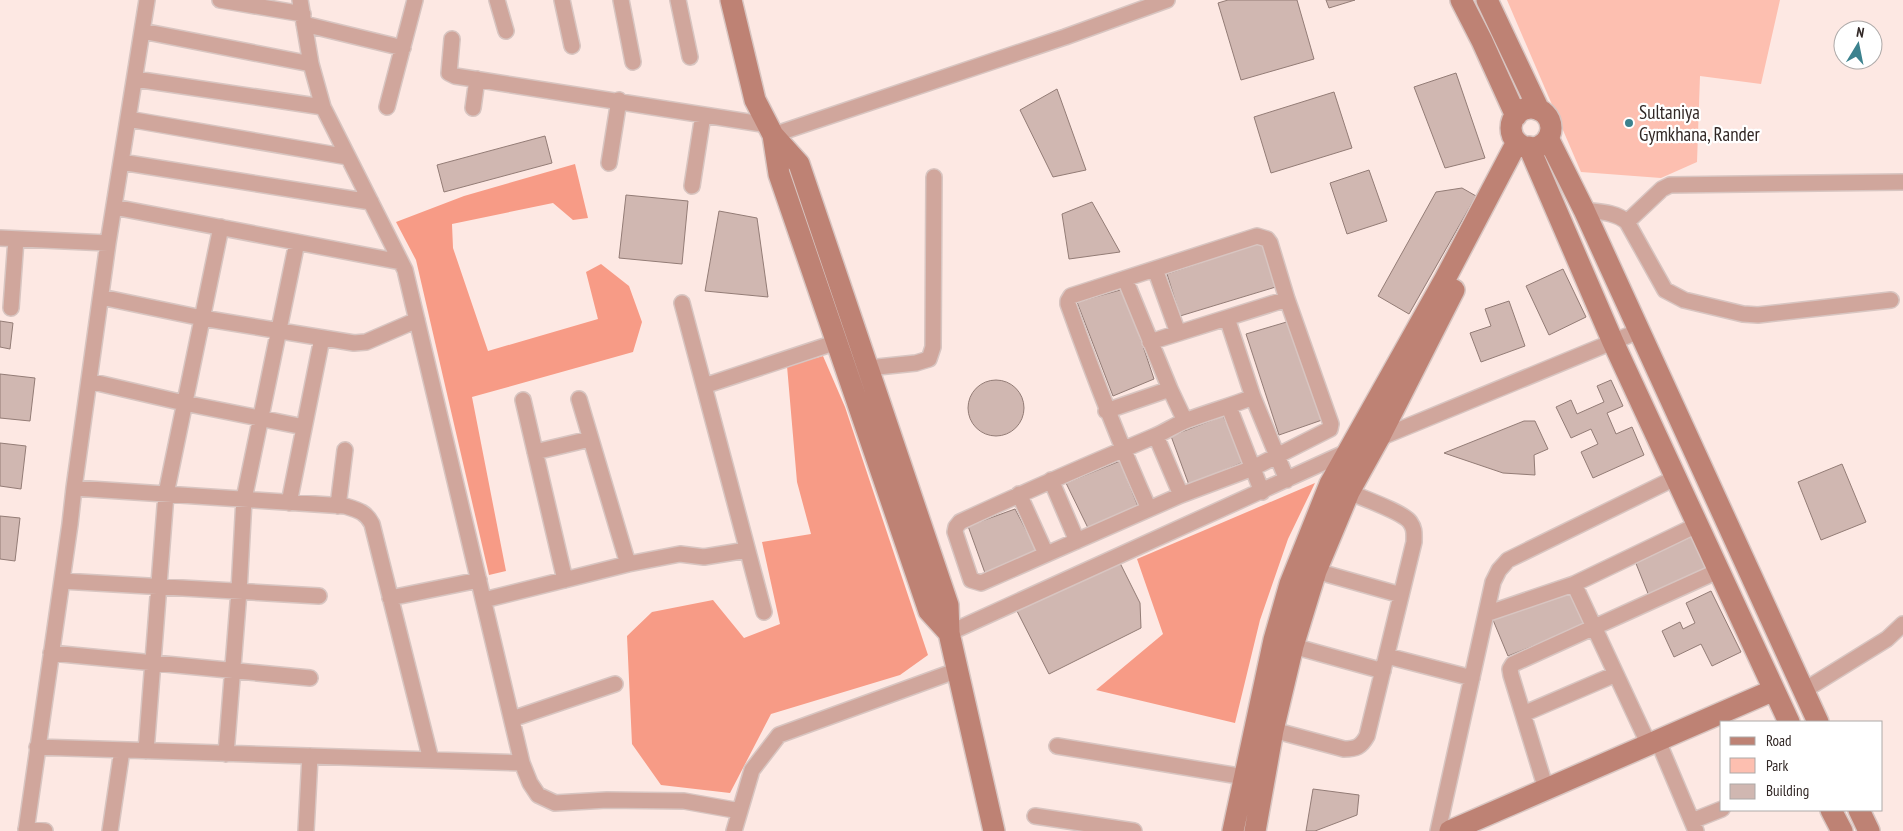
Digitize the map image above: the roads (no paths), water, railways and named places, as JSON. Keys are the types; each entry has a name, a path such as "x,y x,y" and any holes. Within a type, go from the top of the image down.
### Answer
{"street":[{"path":"45,831 26,830 108,244 147,0"},
{"path":"220,0 302,13 403,48"},
{"path":"387,107 415,0"},
{"path":"497,0 506,31"},
{"path":"562,0 572,46"},
{"path":"621,0 633,62"},
{"path":"678,0 690,57"},
{"path":"731,0 755,100 771,130 799,164 948,605 949,633 994,831"},
{"path":"452,39 449,73 455,76 619,100 703,115 771,130 1065,37 1167,0"},
{"path":"1461,0 1516,116"},
{"path":"1487,0 1539,110 1549,119 1550,132 1548,138 1538,146 1523,145"},
{"path":"302,13 311,64 322,107 405,270 522,763 530,783 538,795 555,803 607,800 684,801 740,811"},
{"path":"142,31 311,64"},
{"path":"135,79 322,107"},
{"path":"473,108 477,79"},
{"path":"609,162 619,100"},
{"path":"1539,110 1526,109 1516,116 1511,127 1512,134 1523,145 1612,342 1789,721"},
{"path":"692,186 703,115"},
{"path":"128,119 348,157"},
{"path":"771,130 779,174 929,610 949,633"},
{"path":"1548,138 1584,210 1640,331 1818,721"},
{"path":"1256,831 1273,730 1293,646 1316,571 1349,492 1379,438 1502,197 1523,145"},
{"path":"1233,831 1274,640 1290,584 1330,484 1450,270 1523,145"},
{"path":"121,162 371,202"},
{"path":"868,368 916,363 929,359 933,347 934,176"},
{"path":"1627,222 1662,189 1670,185 1903,182"},
{"path":"114,206 401,262"},
{"path":"1584,210 1611,214 1627,222 1665,290 1684,300 1743,314 1758,315 1891,300"},
{"path":"146,751 166,494 221,227"},
{"path":"1149,510 1122,450 1106,411 1068,301 1071,296 1257,236 1262,237 1270,243 1287,299 1331,426 1327,432 1253,468 1181,495 1149,510 1078,541 981,582 971,580 956,539 956,526 960,522 1020,494 1122,450 1156,436 1185,421 1253,397"},
{"path":"0,238 108,244"},
{"path":"11,308 16,239"},
{"path":"226,754 239,592 244,499 297,242"},
{"path":"1155,269 1178,333"},
{"path":"1124,279 1185,421"},
{"path":"101,297 202,318 354,343 366,342 417,320"},
{"path":"1150,342 1287,299"},
{"path":"682,303 764,612"},
{"path":"1227,318 1253,397 1286,480"},
{"path":"949,633 1262,492 1350,450 1640,331"},
{"path":"289,503 322,338"},
{"path":"704,386 837,342"},
{"path":"89,381 184,403 304,427"},
{"path":"1106,411 1170,389"},
{"path":"579,399 628,564"},
{"path":"523,400 565,580"},
{"path":"1229,407 1262,492"},
{"path":"1156,436 1181,495"},
{"path":"535,452 590,439"},
{"path":"338,506 345,450"},
{"path":"1438,831 1493,582 1499,570 1508,560 1675,478"},
{"path":"1052,480 1078,541"},
{"path":"74,488 338,506 361,511 368,516 372,524 431,760"},
{"path":"1273,730 1344,749 1355,749 1362,745 1367,736 1414,542 1414,530 1409,521 1401,515 1349,492"},
{"path":"1020,494 1046,554"},
{"path":"1486,614 1574,584 1697,525"},
{"path":"484,600 628,564 680,554 704,557 747,550"},
{"path":"1546,789 1511,675 1510,669 1513,664 1718,570"},
{"path":"1316,571 1401,595"},
{"path":"390,598 479,580"},
{"path":"62,581 319,596"},
{"path":"1574,584 1616,674 1694,826 1720,811"},
{"path":"1450,831 1774,690 1800,685 1887,639 1903,624"},
{"path":"1293,646 1383,671"},
{"path":"51,653 310,678"},
{"path":"1387,656 1472,678"},
{"path":"734,831 752,770 779,735 958,670"},
{"path":"1523,714 1616,674"},
{"path":"512,719 615,684"},
{"path":"1057,746 1245,777"},
{"path":"37,748 522,763"},
{"path":"110,831 122,750"},
{"path":"306,831 310,756"},
{"path":"1832,811 1842,831"},
{"path":"1859,811 1868,831"},
{"path":"1035,816 1096,828 1134,831"}],"place":[{"name":"Sultaniya Gymkhana, Rander","path":"1629,123"}]}
